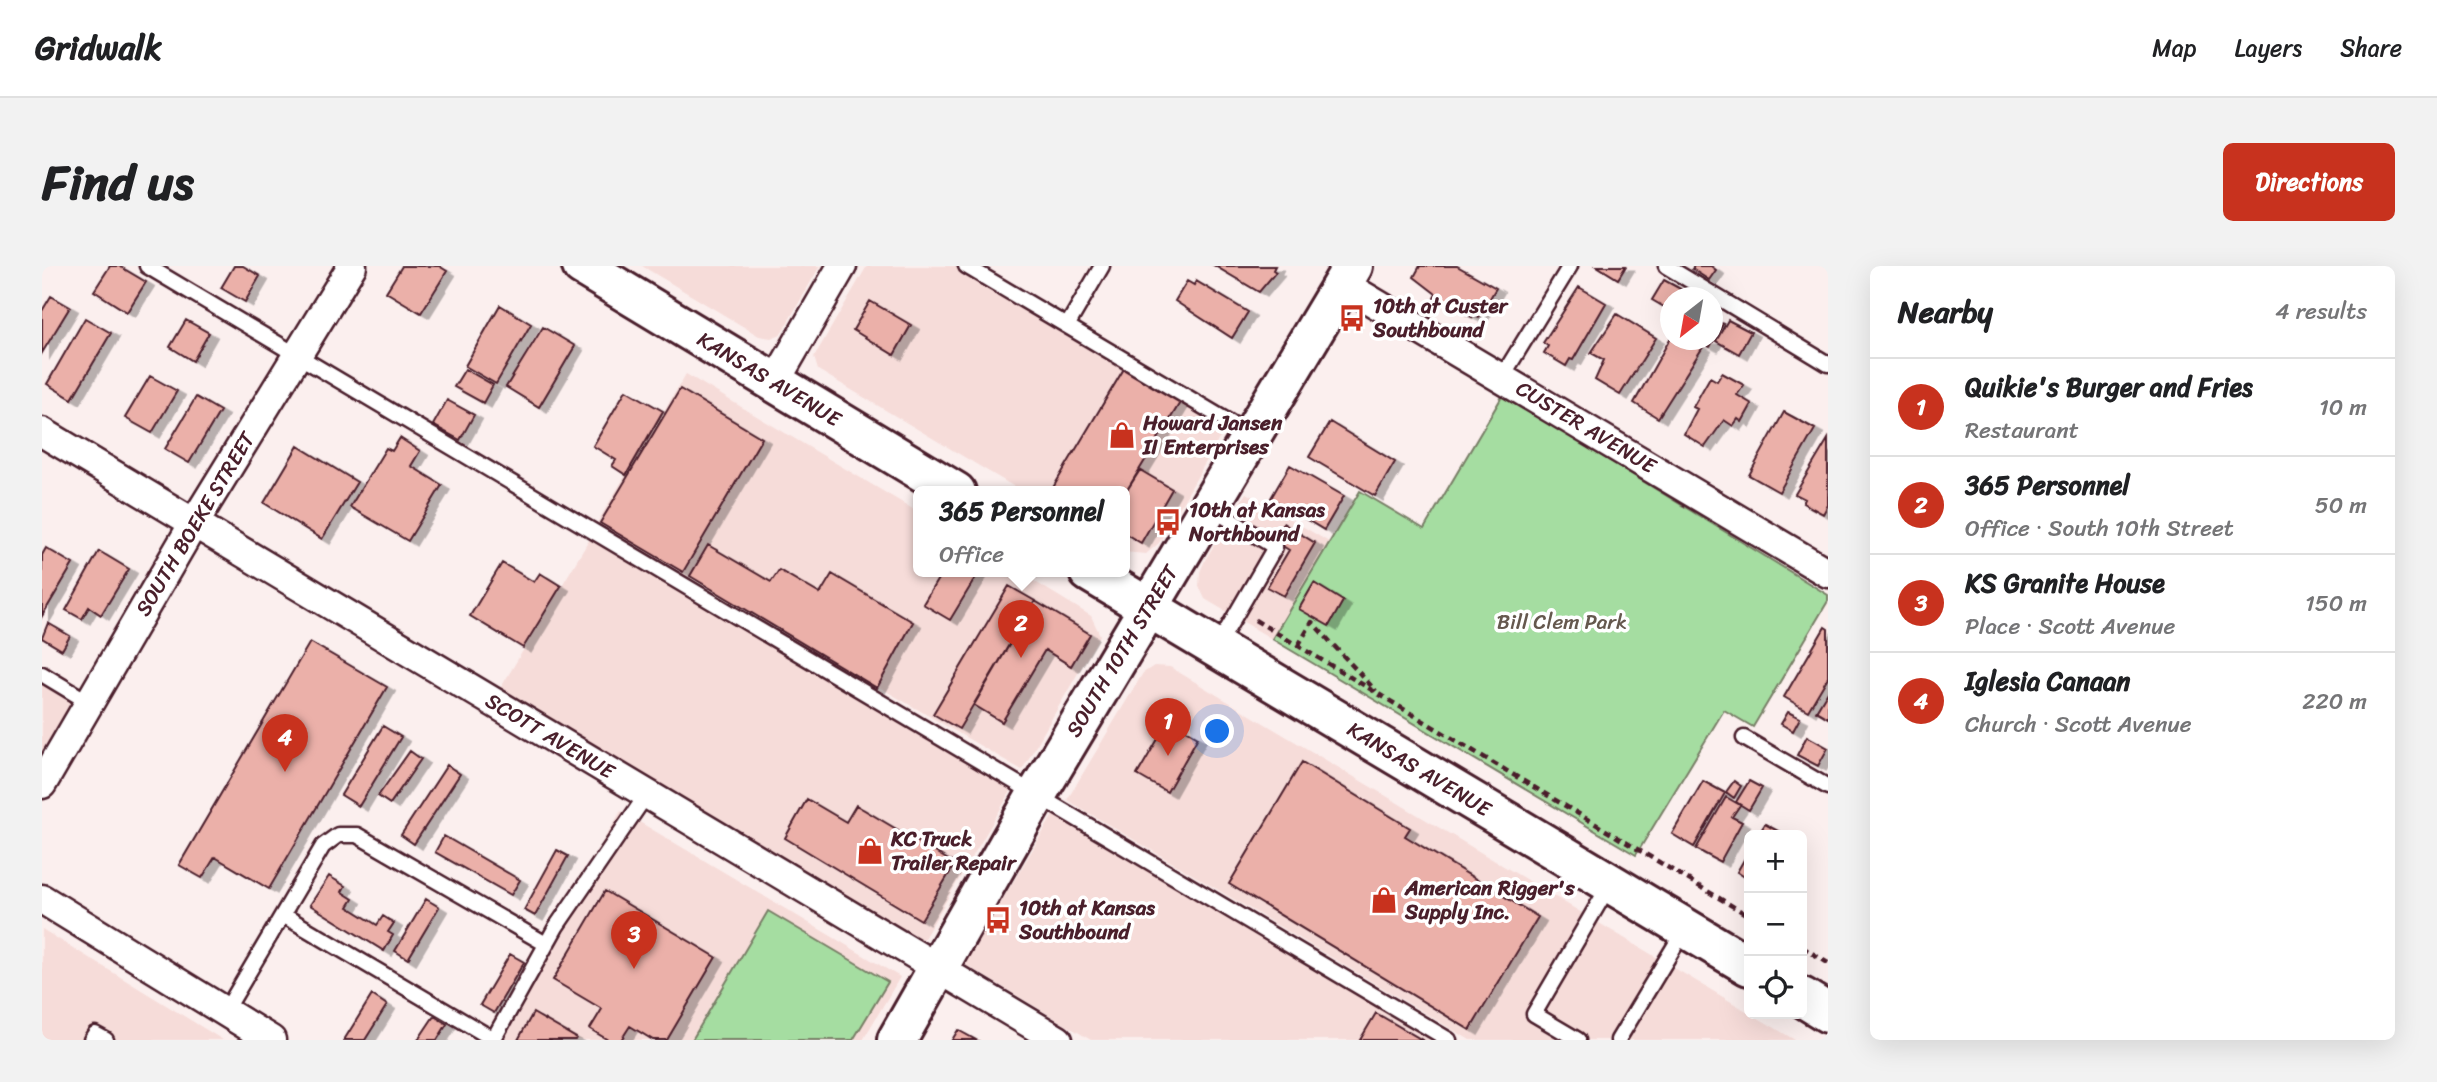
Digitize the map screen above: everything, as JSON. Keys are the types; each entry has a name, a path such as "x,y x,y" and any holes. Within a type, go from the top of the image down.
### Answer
{"main road":[{"name":"KANSAS AVENUE","path":"582,266 946,486"},
{"name":"SOUTH 10TH STREET","path":"897,1040 1037,794 1348,275"},
{"name":"KANSAS AVENUE","path":"1098,577 1744,963"},
{"path":"1807,1000 1828,1013"}],"street":[{"name":"SOUTH BOEKE STREET","path":"42,784 194,523 352,266"},
{"path":"775,382 842,266"},
{"name":"CUSTER AVENUE","path":"1348,275 1502,377 1828,573"},
{"name":"SCOTT AVENUE","path":"42,432 1058,1040"},
{"path":"42,899 261,1037"}],"lane":[{"path":"147,266 1449,1040"},
{"path":"966,266 1252,435"},
{"path":"1067,326 1102,266"},
{"path":"1502,377 1570,266"},
{"path":"1666,266 1828,364"},
{"path":"1209,507 1275,547 1216,648"},
{"path":"42,674 90,703"},
{"path":"1744,738 1828,787"},
{"path":"283,915 493,1040 546,944 647,794"},
{"path":"225,1012 323,846 338,835 357,835 546,944"},
{"path":"1578,1040 1534,1014 1611,883"},
{"path":"1618,1040 1686,928"},
{"path":"91,1040 95,1034 106,1040"}],"path":[{"path":"1239,611 1744,913"},
{"path":"1298,646 1311,622 1382,696"},
{"path":"1807,950 1828,963"}],"shaded area":[{"path":"642,266 820,266 781,334 771,338 759,336"},
{"path":"867,266 956,266 1226,427 1159,543 1146,554 1130,553 1130,486 1013,486 818,370 814,357"},
{"path":"686,374 913,509 913,577 1027,577 1091,616 1100,635 1022,770 597,523"},
{"path":"1246,493 1329,542 1272,639 1205,599 1199,586 1200,572 1205,560"},
{"path":"591,537 1013,788 923,940 500,689"},
{"path":"1154,666 1170,667 1744,1010 1744,1019 1760,1019 1795,1040 1470,1040 1067,800 1143,673"},
{"path":"42,683 79,705 42,764"},
{"path":"621,811 900,977 863,1040 484,1040"},
{"path":"1055,812 1435,1040 1091,1040 964,964"},
{"path":"42,929 223,1040 42,1040"}],"green space":[{"name":"Bill Clem Park","path":"1503,395 1828,595 1828,601 1753,727 1724,710 1636,855 1272,639 1360,491 1424,529"},
{"path":"768,911 888,982 853,1040 692,1040"}],"building":[{"path":"110,266 119,266 146,282 127,312 94,291"},
{"path":"234,266 243,266 260,276 245,302 221,288"},
{"path":"402,266 439,266 447,271 421,313 386,292"},
{"path":"1215,266 1275,266 1273,270 1276,272 1259,292"},
{"path":"1420,266 1457,266 1496,288 1479,317 1473,314 1472,317 1434,298 1436,294 1414,277"},
{"path":"1597,266 1626,266 1618,279"},
{"path":"1694,266 1711,266 1716,270 1709,280 1692,269"},
{"path":"1664,280 1677,287 1660,287 1660,305 1652,300"},
{"path":"1187,281 1194,285 1196,281 1248,312 1232,338 1175,301"},
{"path":"1579,287 1606,303 1573,360 1570,359 1566,366 1544,353 1548,346 1543,343"},
{"path":"51,296 70,307 42,353 42,311"},
{"path":"870,301 911,325 894,355 853,330"},
{"path":"500,305 531,324 496,384 465,366"},
{"path":"1617,314 1656,338 1620,395 1595,380 1604,360 1591,353"},
{"path":"85,318 111,333 72,399 47,384"},
{"path":"186,320 209,333 193,361 170,347"},
{"path":"1728,320 1751,332 1739,354 1723,345 1723,329"},
{"path":"543,327 575,346 539,407 506,387"},
{"path":"1664,350 1701,350 1658,418 1634,403"},
{"name":"Howard Jansen II Enterprises","path":"1125,367 1181,401 1129,486 1054,486"},
{"path":"465,369 493,385 483,403 454,387"},
{"path":"1722,373 1744,385 1737,395 1752,404 1742,422 1738,419 1733,426 1724,420 1705,447 1684,434 1697,409 1693,407 1710,377 1717,381"},
{"path":"150,376 177,391 152,433 125,418"},
{"path":"680,389 762,438 683,572 600,523"},
{"path":"626,390 663,411 626,475 612,466 616,460 593,446"},
{"path":"196,397 220,411 189,463 165,449"},
{"path":"447,400 474,415 460,440 433,425"},
{"path":"1784,412 1815,429 1779,492 1749,475"},
{"path":"1330,422 1395,462 1375,496 1309,457"},
{"path":"400,438 420,451 411,466 442,485 408,541 350,507 386,448 392,451"},
{"path":"1828,439 1828,505 1823,514 1803,503 1805,499 1795,494"},
{"path":"298,446 357,482 322,539 264,503"},
{"path":"1290,465 1344,496 1324,530 1271,498"},
{"path":"1140,470 1172,489 1141,543 1130,537 1130,486"},
{"path":"1283,523 1315,543 1284,596 1267,587 1289,550 1273,540"},
{"path":"708,545 771,582 779,570 820,594 832,574 913,622 877,688 690,576"},
{"path":"46,548 73,564 42,616 42,555"},
{"path":"99,551 129,569 101,615 89,607 82,619 66,610"},
{"path":"502,563 534,582 540,573 561,586 523,648 470,616"},
{"path":"939,577 976,577 950,620 923,604"},
{"path":"1314,583 1343,601 1329,626 1299,609"},
{"path":"1009,586 1035,601 959,729 933,714"},
{"path":"1035,601 1090,634 1071,666 1045,650 1002,722 974,705"},
{"path":"48,623 70,636 62,650 42,638"},
{"path":"1825,627 1828,629 1828,677 1808,711 1784,697"},
{"path":"310,642 387,687 269,889 215,857 202,878 179,865"},
{"path":"1828,691 1828,718 1816,711"},
{"path":"1788,712 1800,718 1793,731 1781,724"},
{"path":"1169,720 1198,737 1167,792 1137,775"},
{"path":"383,726 401,737 359,806 341,795"},
{"path":"1807,736 1828,748 1818,766 1797,755"},
{"path":"410,751 421,759 390,804 378,796"},
{"name":"American Rigger's Supply Inc.","path":"1302,762 1410,828 1405,836 1538,917 1470,1030 1229,884"},
{"path":"447,765 460,774 414,844 401,835"},
{"path":"1703,781 1725,793 1694,847 1672,834"},
{"path":"1734,781 1741,786 1734,798 1726,792"},
{"path":"1749,781 1762,788 1749,810 1736,802"},
{"path":"1726,797 1740,805 1732,817 1742,822 1720,862 1696,849"},
{"name":"KC Truck Trailer Repair","path":"807,799 846,822 856,805 955,864 921,920 785,838"},
{"path":"1765,824 1776,830 1761,830"},
{"path":"444,836 520,880 511,895 435,852"},
{"path":"557,850 568,856 535,916 524,910"},
{"path":"1744,860 1744,877 1737,872"},
{"path":"329,876 345,886 342,892 353,899 348,907 377,925 383,916 394,923 388,932 393,935 384,951 310,905"},
{"path":"605,891 716,957 667,1040 653,1040 630,1026 621,1040 608,1040 590,1029 602,1009 553,980"},
{"path":"426,899 439,907 408,959 395,951"},
{"path":"510,954 524,962 494,1013 480,1005"},
{"path":"372,995 387,1005 365,1040 344,1040"},
{"path":"533,1013 576,1038 575,1040 518,1040"},
{"path":"1376,1013 1422,1040 1360,1040"},
{"path":"434,1016 447,1024 437,1040 418,1040"},
{"path":"958,1030 976,1040 952,1040"}],"place":[{"name":"10th at Custer Southbound","path":"1352,318"},
{"name":"Howard Jansen II Enterprises","path":"1122,435"},
{"name":"10th at Kansas Northbound","path":"1168,522"},
{"name":"365 Personnel","path":"1021,658"},
{"name":"Quikie's Burger and Fries","path":"1168,756"},
{"name":"Iglesia Canaan","path":"285,772"},
{"name":"KC Truck Trailer Repair","path":"870,851"},
{"name":"American Rigger's Supply Inc.","path":"1384,900"},
{"name":"10th at Kansas Southbound","path":"998,920"},
{"name":"KS Granite House","path":"634,969"}]}
